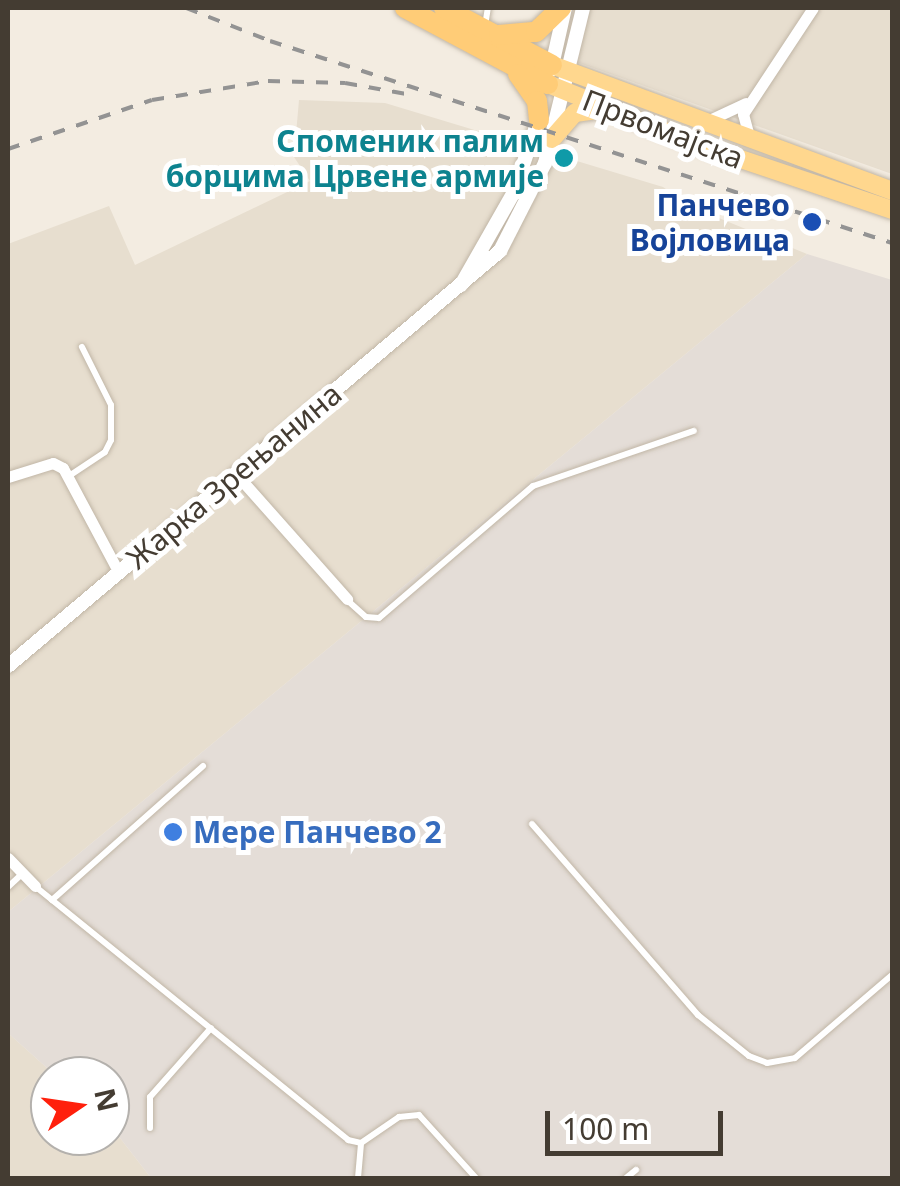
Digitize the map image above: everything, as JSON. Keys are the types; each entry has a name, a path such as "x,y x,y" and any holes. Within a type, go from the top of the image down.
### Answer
{"highway":[{"path":"406,8 488,32 559,79"},
{"path":"488,32 536,32 563,8"},
{"path":"436,14 509,65 532,91 539,120"},
{"path":"509,65 559,79"}],"main road":[{"name":"Првомајска","path":"559,79 608,109 892,210"},
{"name":"Првомајска","path":"559,79 892,191"},
{"path":"552,139 575,113 608,109"}],"street":[{"name":"Жарка Зрењанина","path":"8,666 460,286 478,276 517,228 552,139 563,8"},
{"name":"Жарка Зрењанина","path":"460,286 513,194 583,8"},
{"path":"753,144 743,123 750,101 813,8"},
{"path":"698,124 750,101"},
{"path":"8,477 53,463 69,476 119,573"},
{"path":"237,474 346,599"},
{"path":"8,858 35,886"}],"lane":[{"path":"488,8 488,32"},
{"path":"69,476 105,452 111,440 111,405 82,347"},
{"path":"346,599 366,617 379,618 532,486 694,431"},
{"path":"52,900 203,766"},
{"path":"532,824 698,1015 749,1056 767,1063 795,1058 892,976"},
{"path":"8,887 22,874"},
{"path":"35,886 348,1140 361,1142 399,1116 419,1115 476,1178"},
{"path":"150,1128 150,1098 211,1028"},
{"path":"358,1178 361,1142"},
{"path":"626,1178 636,1170"}],"shaded area":[{"path":"585,8 892,8 892,174 571,60"},
{"path":"299,100 385,103 663,187 692,207 807,254 8,912 8,244 109,206 135,265 310,181 294,157"},
{"path":"807,254 892,280 892,1178 151,1178 130,1151 130,1056 34,1056 8,1033 8,912"},
{"path":"8,1033 34,1056 30,1056 30,1156 130,1156 130,1151 151,1178 8,1178"}],"railway":[{"path":"186,8 270,41 892,243"},
{"path":"8,149 152,100 268,81 345,83 412,95"}],"place":[{"name":"Споменик палим борцима Црвене армије","path":"564,158"},
{"name":"Панчево Војловица","path":"812,222"},
{"name":"Мере Панчево 2","path":"173,832"}]}
